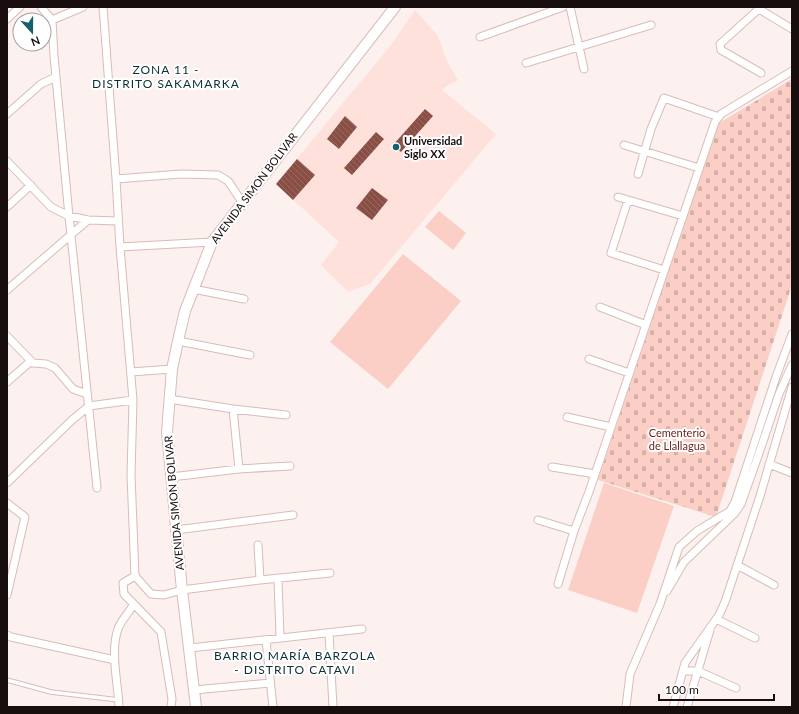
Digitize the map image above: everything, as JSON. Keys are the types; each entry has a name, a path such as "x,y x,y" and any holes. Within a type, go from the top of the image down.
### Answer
{"main road":[{"name":"AVENIDA SIMON BOLIVAR","path":"196,707 182,590 167,432 172,370 178,341 193,289 212,242 395,7"}],"street":[{"path":"7,19 20,7"},
{"path":"83,7 52,20 68,216 97,488"},
{"path":"103,7 118,221 133,400 131,475 135,576 151,594 164,595 182,590 260,580 330,574"},
{"path":"480,37 563,7"},
{"path":"570,7 584,69"},
{"path":"761,73 721,50 720,44 760,8 792,29"},
{"path":"526,63 651,25"},
{"path":"558,584 574,531 595,474 715,122 720,114 792,71"},
{"path":"7,114 41,84 56,77"},
{"path":"638,174 643,151 664,98 719,117"},
{"path":"624,145 699,168"},
{"path":"7,161 51,207 68,216 88,220 118,221"},
{"path":"116,179 181,174 218,175 228,181 242,202"},
{"path":"7,207 31,185"},
{"path":"618,197 683,216"},
{"path":"628,200 612,253 664,270"},
{"path":"7,290 88,220"},
{"path":"120,247 212,242"},
{"path":"193,289 244,300"},
{"path":"600,307 646,325"},
{"path":"626,707 630,674 660,604 679,547 697,531 730,511 735,502 776,377 792,334"},
{"path":"7,336 31,361 46,364 55,368 73,389 87,394"},
{"path":"178,341 250,355"},
{"path":"589,359 629,373"},
{"path":"7,382 31,361"},
{"path":"660,604 684,562 735,513 741,504 779,394 792,365"},
{"path":"131,372 172,370"},
{"path":"673,707 684,663 710,628 725,602 760,496 792,387"},
{"path":"169,399 233,409 286,415"},
{"path":"7,483 72,420 89,406 133,400"},
{"path":"233,409 239,469"},
{"path":"567,417 611,427"},
{"path":"769,464 792,473"},
{"path":"171,477 239,469 290,466"},
{"path":"552,467 595,474"},
{"path":"7,503 25,517 10,570 7,595"},
{"path":"176,530 293,516"},
{"path":"538,520 574,531"},
{"path":"258,545 260,580"},
{"path":"737,565 774,585"},
{"path":"135,576 123,583 124,594 133,605 153,622 161,632 172,699 171,707"},
{"path":"278,579 280,638"},
{"path":"119,703 114,644 121,622 133,605"},
{"path":"716,619 755,638"},
{"path":"687,707 710,628"},
{"path":"190,648 362,630"},
{"path":"329,633 333,707"},
{"path":"7,635 115,660"},
{"path":"266,640 273,707"},
{"path":"683,671 698,671 736,688"},
{"path":"194,690 270,683"}],"lane":[{"path":"7,680 51,692 119,703"}],"shaded area":[{"name":"Universidad Siglo XX","path":"415,10 438,36 447,61 458,80 442,90 496,134 370,284 348,292 321,265 339,242 276,184 391,45"}],"green space":[{"name":"Cementerio de Llallagua","path":"792,79 792,285 716,517 598,480 719,123"},
{"path":"439,211 466,233 453,250 425,227"},
{"path":"403,254 461,301 388,389 330,342"},
{"path":"604,483 674,506 637,613 568,590"}],"building":[{"path":"425,109 433,116 401,152 393,145"},
{"path":"345,116 357,127 339,149 327,139"},
{"path":"376,132 384,139 352,175 344,168"},
{"path":"297,159 315,175 293,200 276,184"},
{"path":"372,188 388,200 372,220 356,208"}],"place":[{"name":"Universidad Siglo XX","path":"396,147"}],"district":[{"name":"ZONA 11 - DISTRITO SAKAMARKA","path":"166,77"},
{"name":"BARRIO MARÍA BARZOLA - DISTRITO CATAVI","path":"295,663"}]}
